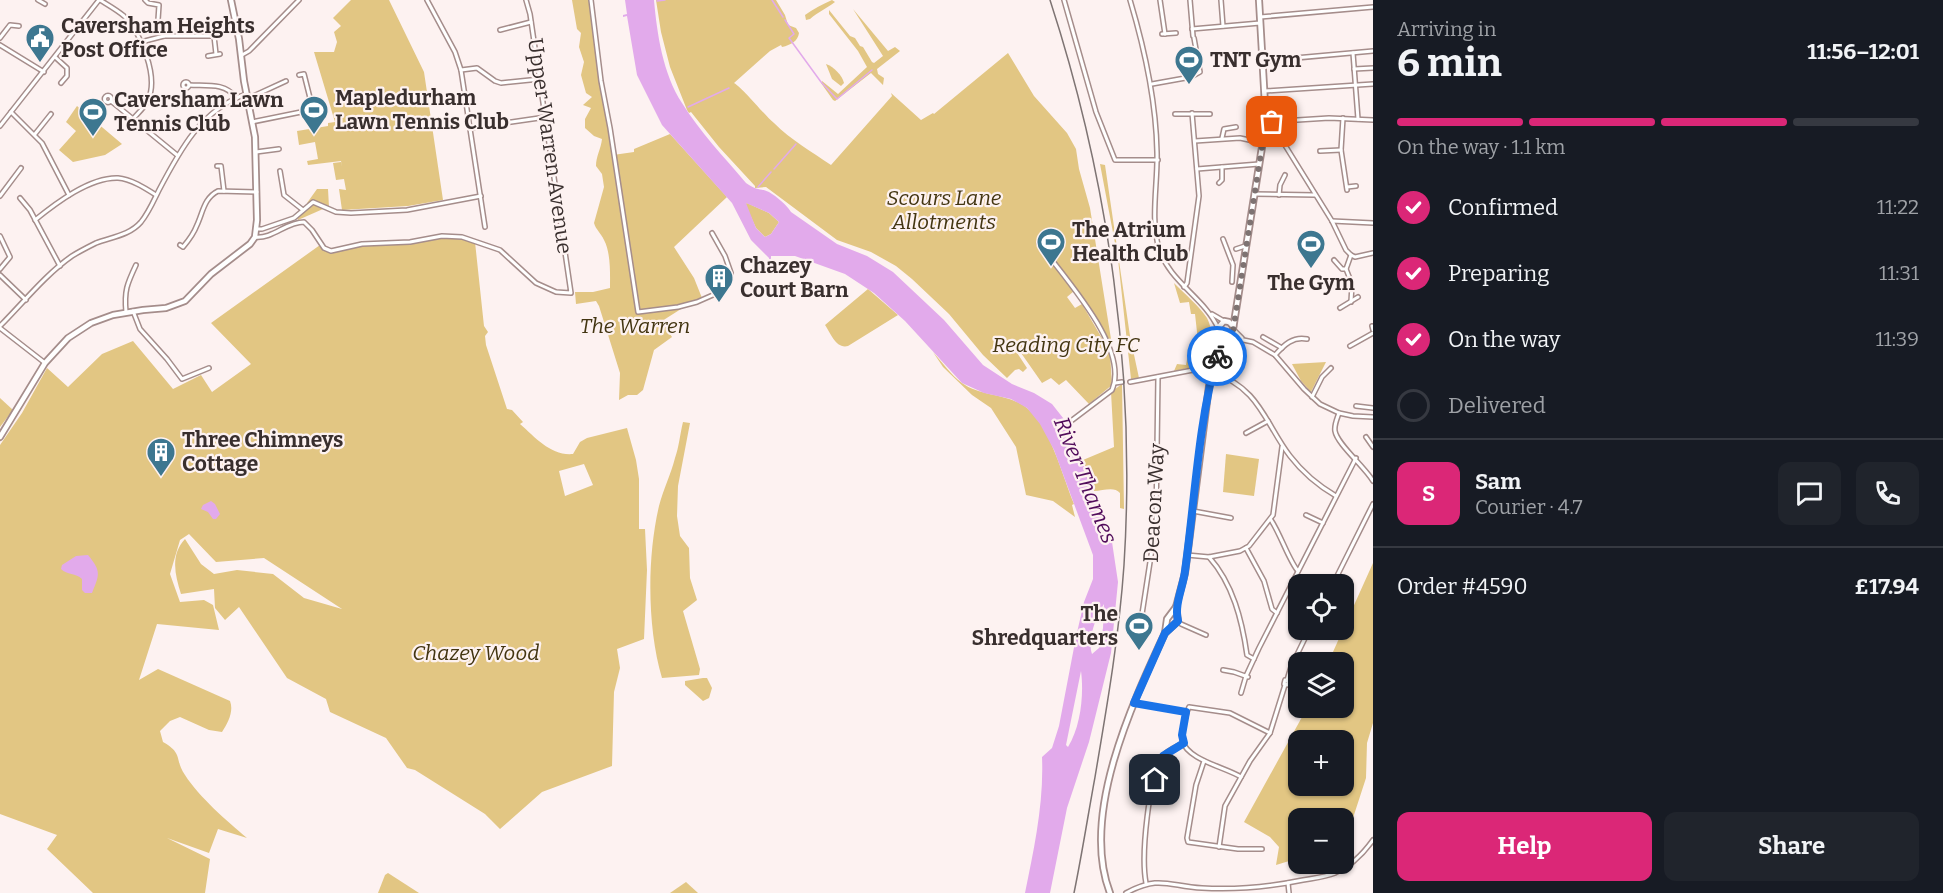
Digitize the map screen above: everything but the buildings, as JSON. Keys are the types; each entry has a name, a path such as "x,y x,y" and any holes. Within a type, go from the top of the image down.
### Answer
{"main road":[{"path":"0,437 45,363 58,347 83,328 101,319 126,312 166,308 185,301 255,237 257,229 256,152 242,55 231,0"},
{"path":"1220,345 1233,328 1237,310 1245,246 1266,122 1259,0"},
{"path":"1177,622 1176,608 1184,578 1212,372 1220,345 1218,330 1237,310"},
{"path":"1225,321 1233,328"},
{"path":"1218,330 1222,336 1228,337"},
{"path":"1108,893 1101,844 1103,818 1116,748 1165,633 1167,619 1176,608"},
{"path":"1170,615 1177,622"},
{"path":"1167,622 1177,622"},
{"path":"1165,633 1177,622"}],"street":[{"path":"38,0 45,4"},
{"path":"0,126 100,0 122,14 133,26 147,57 151,84 148,100 133,119"},
{"path":"145,0 148,3 159,5 158,20 164,36"},
{"path":"242,55 249,51 300,0"},
{"path":"427,0 455,52 461,70 485,227"},
{"name":"Upper Warren Avenue","path":"295,221 305,223 324,248 331,251 362,244 410,242 447,235 462,237 500,250 537,283 556,292 571,293 546,117 526,0"},
{"path":"591,0 601,81 638,312 678,307 722,291 731,273 725,256 712,233"},
{"path":"1064,0 1094,107 1115,160 1158,160"},
{"path":"1130,0 1143,44 1151,84 1158,160 1155,220 1157,242 1168,268 1184,287 1210,313 1225,321"},
{"path":"1160,0 1164,34 1176,33"},
{"path":"1151,84 1191,77 1200,72 1192,29 1190,0"},
{"path":"1221,0 1223,26"},
{"path":"1192,29 1373,7"},
{"path":"500,30 531,22"},
{"path":"0,38 10,25 19,26"},
{"path":"208,56 218,54 214,36 215,28"},
{"path":"141,42 164,36 214,36"},
{"path":"0,45 44,72"},
{"path":"1263,61 1373,51"},
{"path":"1353,53 1358,120"},
{"path":"56,57 68,68 67,76 61,83"},
{"path":"461,70 477,68 501,83 540,79"},
{"path":"1354,69 1373,68"},
{"path":"252,122 311,110 312,106 303,74"},
{"path":"45,363 0,327 60,266 86,248 134,229 141,222 177,155 204,120 237,98 247,97 285,81"},
{"path":"1265,92 1373,84"},
{"path":"189,85 220,86 231,91 237,98"},
{"path":"111,101 177,155"},
{"path":"11,112 41,142 69,195"},
{"path":"1184,287 1187,283 1199,196 1192,113"},
{"path":"35,134 51,114"},
{"path":"1175,114 1210,114"},
{"path":"471,128 546,117"},
{"path":"1343,118 1341,150 1347,188 1356,186"},
{"path":"1266,122 1343,118 1373,120"},
{"path":"1275,121 1278,134 1351,255 1356,257 1373,253"},
{"path":"1222,139 1224,129 1236,127"},
{"path":"1195,141 1240,138 1263,143"},
{"path":"256,152 279,149"},
{"path":"1320,151 1328,153 1341,150"},
{"path":"1197,169 1259,164"},
{"path":"221,166 224,191"},
{"path":"1219,183 1222,180 1222,167"},
{"path":"0,196 21,168"},
{"path":"280,171 284,195 303,210"},
{"path":"35,220 69,195 106,179 119,178 133,182 156,195"},
{"path":"1279,195 1280,185 1285,178"},
{"path":"183,247 198,224 208,198 218,191 257,192"},
{"path":"1254,194 1316,195"},
{"path":"255,237 275,233 295,221 313,202 340,213 407,210 481,196"},
{"path":"20,198 60,266"},
{"path":"257,229 295,221"},
{"path":"1332,221 1373,223"},
{"path":"1335,226 1340,222"},
{"path":"0,236 10,257 0,269"},
{"path":"1222,239 1233,265 1232,282"},
{"path":"1039,243 1082,300 1111,346 1115,383 1112,390 1071,421"},
{"path":"1236,249 1245,246"},
{"path":"1351,255 1346,269 1352,284 1351,302"},
{"path":"1334,260 1342,269 1346,269"},
{"path":"126,312 126,284 136,265"},
{"path":"1233,265 1243,266"},
{"path":"0,275 26,300"},
{"path":"1340,308 1358,297"},
{"path":"133,311 140,329 182,380 209,368"},
{"path":"1210,313 1218,330"},
{"path":"1233,328 1238,337 1242,339"},
{"path":"1350,346 1373,330"},
{"path":"1228,337 1253,342 1275,355 1320,404 1339,413 1373,417"},
{"path":"1263,337 1282,348"},
{"path":"1275,355 1297,338 1307,339"},
{"path":"1220,376 1220,367 1232,344"},
{"path":"1312,397 1328,369"},
{"path":"1130,382 1193,370 1212,372 1233,382 1262,408 1282,445 1302,470 1320,486 1336,495"},
{"name":"Deacon Way","path":"1140,627 1156,523 1158,377"},
{"path":"1115,383 1122,382"},
{"path":"1356,406 1373,408"},
{"path":"1339,413 1336,424 1339,440 1367,470 1373,481"},
{"path":"1246,433 1269,421"},
{"path":"1365,437 1373,447"},
{"path":"1187,555 1209,557 1246,548 1273,514 1282,445"},
{"path":"1242,693 1254,659 1356,458"},
{"path":"1367,470 1373,465"},
{"path":"1338,574 1373,504"},
{"path":"1193,511 1231,518"},
{"path":"1306,514 1323,523"},
{"path":"1270,520 1288,549 1295,569 1299,571"},
{"path":"1246,548 1264,581 1272,609 1277,613"},
{"path":"1209,557 1233,596 1248,655 1254,659"},
{"path":"1177,622 1206,635"},
{"path":"1219,847 1225,806 1270,733 1285,685 1283,682 1287,680 1290,667 1304,640"},
{"path":"1222,670 1247,677"},
{"path":"1134,703 1186,712"},
{"path":"1241,777 1194,756 1184,743 1182,735 1186,712 1190,706 1230,713 1270,733"},
{"path":"1146,884 1147,817 1158,766 1167,752 1184,743"},
{"path":"1204,761 1190,815 1188,842 1219,847 1262,849"},
{"path":"1127,892 1158,882 1219,889 1245,889 1288,883 1336,872 1355,860 1373,840"},
{"path":"1288,883 1289,893"}],"green space":[{"path":"351,0 389,0 424,72 443,200 408,206 342,210 339,189 346,190 344,179 336,180 333,163 341,162 342,167 341,161 308,165 307,161 318,159 315,142 299,145 297,131 328,126 328,123 335,122 314,52 334,52 337,42 334,32 341,26 333,18"},
{"name":"The Warren","path":"572,0 591,0 613,155 634,152 634,149 670,134 727,197 674,247 694,278 702,298 680,306 662,307 681,309 662,321 672,337 654,350 643,390 637,395 628,395 619,400 620,373 599,306 596,301 576,304 575,292 593,292 610,288 610,276 606,245 594,223 604,187 602,174 596,166 602,139 594,136 585,128 585,119 591,108 583,105 592,97 586,93 581,75 584,62 579,47 581,33 577,29"},
{"path":"656,0 776,0 788,25 796,28 799,33 797,38 788,45 782,47 781,45 770,51 734,83 781,129 831,165 892,96 891,93 921,120 934,114 1008,53 1034,96 1067,133 1076,149 1090,208 1111,339 1108,340 1094,315 1074,291 1067,297 1075,308 1082,304 1110,352 1112,385 1089,404 1066,380 1059,385 1051,378 1042,383 1014,343 1012,345 1027,368 1023,372 1019,369 1015,370 1007,378 983,355 949,314 896,266 871,252 837,240 766,187 755,188 687,110 670,67"},
{"path":"832,0 835,2 806,20 805,15"},
{"path":"853,9 888,51 895,47 900,51 877,69 878,74 884,78 883,85 871,73 835,101 821,83 822,81 838,94 867,67 858,51 829,14 829,10 850,36 863,47 872,62 874,63 883,56"},
{"path":"826,64 835,69 841,77 844,83 841,86 832,79"},
{"name":"Caversham Lawn Tennis Club","path":"77,106 122,144 105,155 73,162 59,150 76,131 66,122"},
{"path":"1100,164 1105,165 1130,336 1139,378 1131,379 1118,259"},
{"path":"317,189 328,189 329,207 317,201 307,203"},
{"path":"315,203 323,209 298,220 297,217 310,204"},
{"path":"745,204 769,213 779,222 771,234 765,237 756,228"},
{"name":"Chazey Wood","path":"459,237 475,242 484,326 488,332 485,336 486,345 507,409 512,410 523,422 520,424 538,440 551,449 565,454 573,454 580,442 587,438 627,428 639,479 639,529 645,529 647,570 644,639 617,649 620,668 614,692 612,766 542,792 500,829 485,814 415,770 407,768 386,738 330,712 326,699 287,678 239,607 225,620 215,608 214,589 181,594 175,565 177,552 185,539 201,564 214,574 237,570 273,574 304,598 342,609 264,558 216,562 189,534 180,540 170,574 180,602 204,600 213,605 219,630 157,624 139,680 158,669 230,701 231,713 222,732 209,730 180,717 170,721 160,731 163,742 174,750 182,769 198,792 247,838 218,829 209,853 167,838 210,859 205,893 93,893 47,849 57,835 0,814 0,445 22,413 47,368 68,387 102,354 133,341 173,389 201,375 212,392 251,364 211,323 320,245 332,252 352,247","holes":["584,464 593,485 565,496 559,471"]},
{"path":"1174,283 1207,318 1212,342 1210,360 1207,364 1174,371 1177,364 1186,365 1188,354 1191,355 1191,350 1198,341 1195,314 1191,314 1189,302 1180,303"},
{"path":"868,289 898,315 848,346 840,345 825,325"},
{"path":"933,352 962,383 978,391 1020,403 1035,417 1043,427 1055,453 1074,504 1072,505 1075,517 1053,501 1026,495 1016,447 991,408 972,395 943,367"},
{"path":"1326,362 1311,392 1301,381 1292,364"},
{"path":"1122,384 1124,509 1120,508 1118,491 1112,489 1094,491 1083,460 1114,447 1111,392"},
{"path":"0,398 13,410 0,427"},
{"path":"683,422 690,423 678,486 677,516 680,536 689,548 690,578 697,600 683,611 700,669 699,675 662,678 651,615 652,547 659,506 676,454"},
{"path":"1226,454 1259,459 1254,496 1223,492"},
{"path":"1373,563 1373,723 1367,743 1366,778 1354,815 1354,808 1288,808 1288,861 1276,865 1279,847 1270,837 1244,822 1288,742 1288,796 1354,796 1354,730 1295,730 1301,718 1354,718 1354,652 1333,652 1338,640 1354,640 1354,605"},
{"path":"707,678 712,688 709,698 703,701 685,685 685,681"},
{"path":"388,873 419,893 378,893"},
{"path":"686,882 698,893 670,893"}],"water":[{"name":"River Thames","path":"625,0 654,0 662,53 675,92 696,124 746,183 772,194 791,212 837,244 867,256 893,272 944,320 983,365 1012,384 1052,404 1067,423 1082,459 1088,481 1106,521 1112,542 1118,582 1111,653 1089,742 1067,808 1050,893 1025,893 1040,809 1042,757 1052,748 1059,726 1084,602 1093,579 1093,555 1054,450 1040,424 1027,408 1011,399 984,393 962,383 905,321 874,293 845,274 795,256 771,256 771,264 775,270 772,272 766,269 770,266 769,258 751,240 732,203 662,125 637,75 627,16 623,17 627,14","holes":["746,203 769,213 779,222 771,234 765,237 756,228","1104,604 1099,648 1092,654 1091,635","1081,671 1082,700 1079,720 1068,747 1066,745"]},
{"path":"211,501 220,514 216,519 201,509 203,505"},
{"path":"88,555 98,573 92,593 85,593 82,590 80,577 61,569 62,565 76,556"}],"waterway":[{"path":"657,1 665,0"},
{"path":"772,0 783,17"},
{"path":"785,20 794,34 789,38 821,82 837,99 872,70"},
{"path":"688,107 729,88"},
{"path":"774,169 796,144"},
{"path":"758,187 771,172"}],"railway":[{"path":"1050,0 1071,68 1103,208 1114,279 1126,422 1127,494 1119,619 1104,724 1074,893"}],"way so far":[{"path":"1217,356 1220,345 1233,331 1266,122 1272,122"}],"place":[{"name":"Caversham Heights Post Office","path":"40,64"},
{"name":"TNT Gym","path":"1189,86"},
{"name":"Mapledurham Lawn Tennis Club","path":"314,136"},
{"name":"Caversham Lawn Tennis Club","path":"93,138"},
{"name":"The Atrium Health Club","path":"1051,268"},
{"name":"The Gym","path":"1311,270"},
{"name":"Chazey Court Barn","path":"719,304"},
{"name":"Three Chimneys Cottage","path":"161,478"},
{"name":"The Shredquarters","path":"1139,652"}],"route":[{"path":"1155,780 1163,756 1184,743 1182,735 1186,712 1134,703 1165,633 1178,621 1176,608 1185,573 1209,386 1217,356"}],"park label":[{"name":"Scours Lane Allotments","path":"944,210"},
{"name":"Reading City FC","path":"1066,345"}]}
